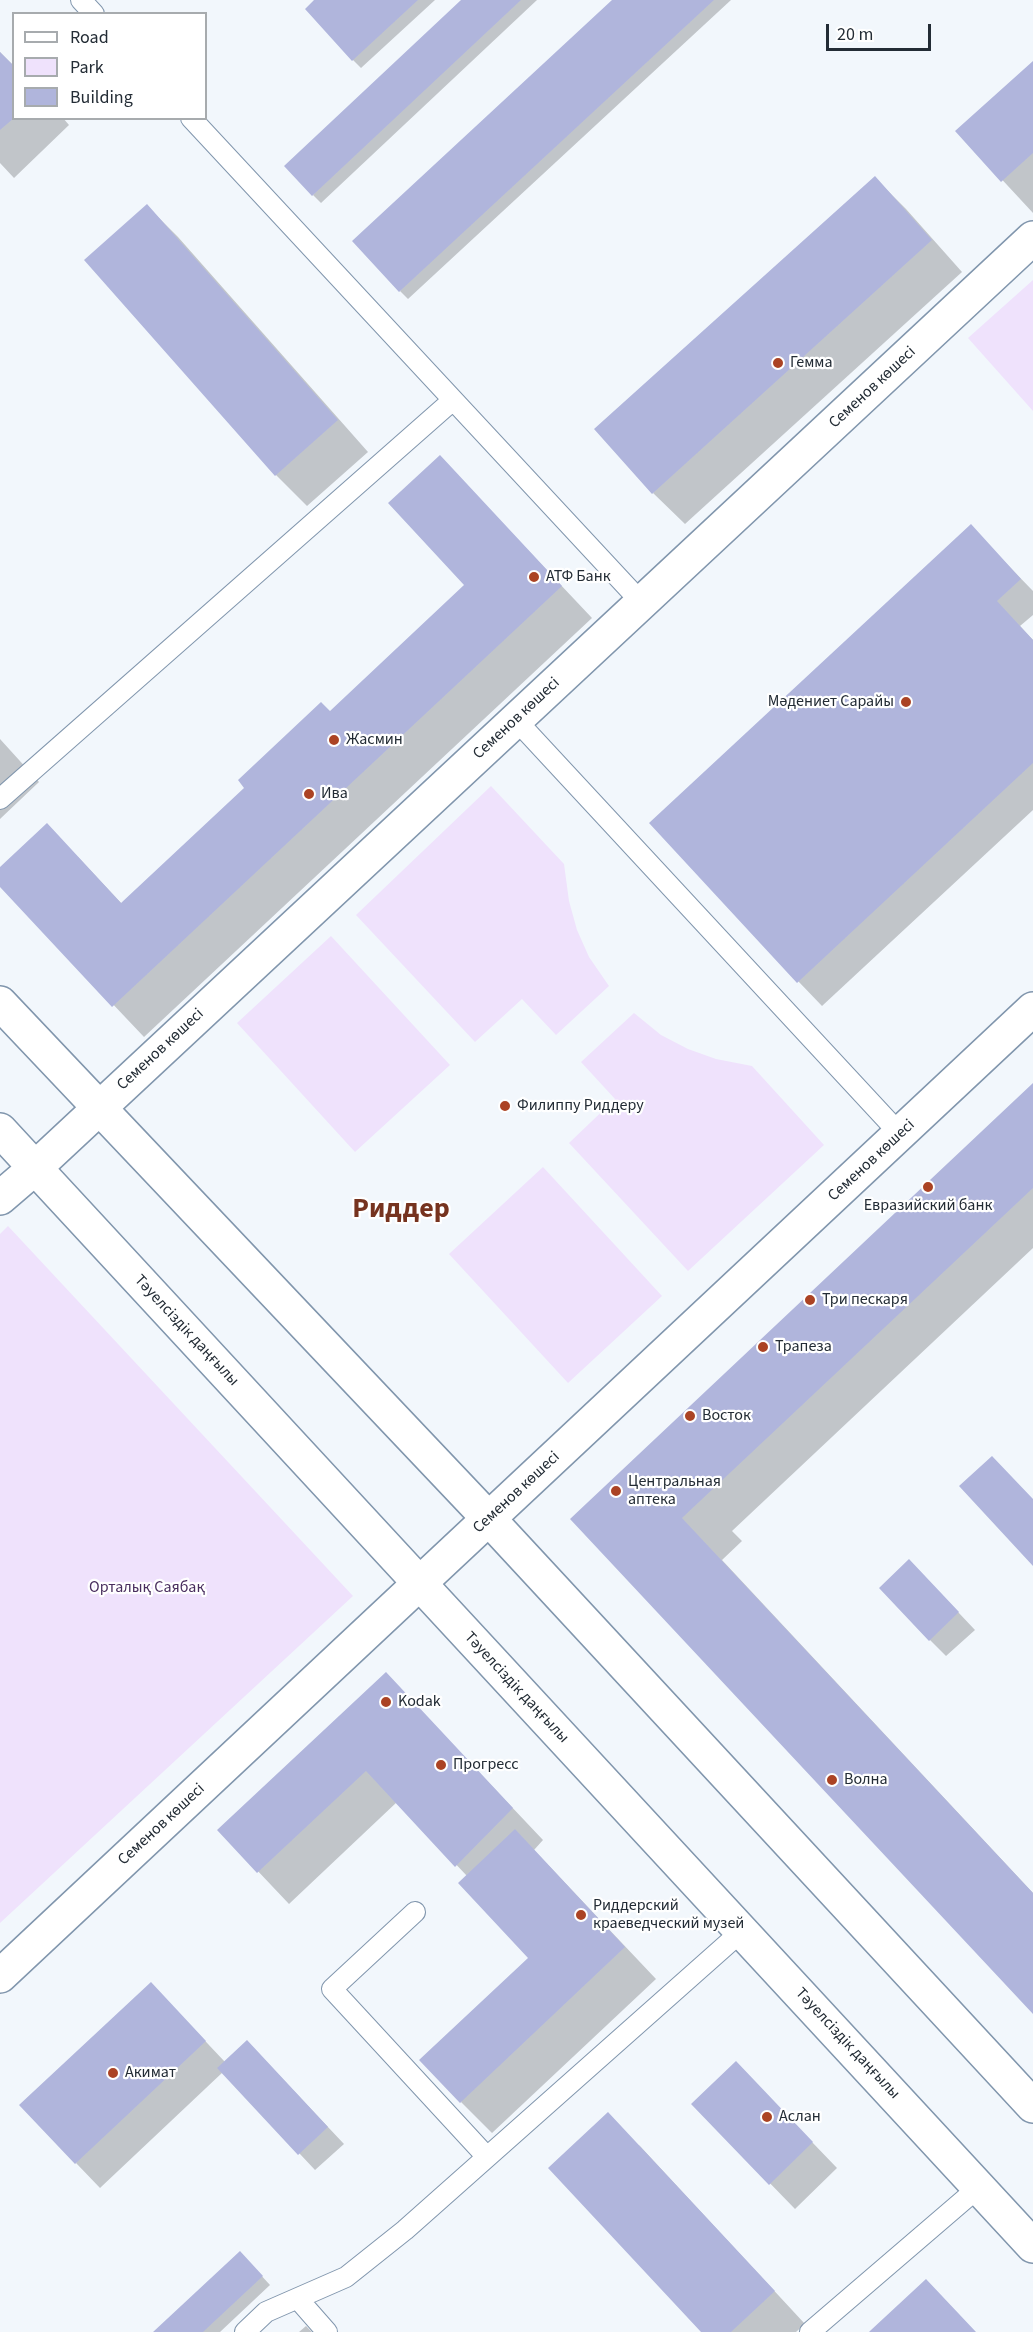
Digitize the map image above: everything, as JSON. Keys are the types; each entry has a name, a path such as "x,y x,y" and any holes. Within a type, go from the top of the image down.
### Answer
{"street":[{"name":"Семенов көшесі","path":"0,1198 35,1168 1033,238"},
{"path":"0,1003 489,1519 1033,2106"},
{"name":"Семенов көшесі","path":"0,1976 1033,1009"},
{"name":"Тәуелсіздік даңғылы","path":"0,1130 1033,2246"}],"lane":[{"path":"81,0 92,12"},
{"path":"193,120 642,603"},
{"path":"0,799 453,400"},
{"path":"516,720 900,1134"},
{"path":"415,1912 332,1989 487,2157"},
{"path":"245,2332 266,2312 345,2277 405,2230 742,1931"},
{"path":"810,2332 979,2187"},
{"path":"298,2298 327,2332"}],"green space":[{"path":"1033,280 1033,411 968,338"},
{"path":"491,786 564,864 569,901 577,930 589,957 609,986 556,1035 522,999 475,1042 356,915"},
{"path":"331,936 450,1065 355,1152 237,1023"},
{"path":"634,1013 661,1035 688,1049 716,1059 752,1066 824,1145 688,1271 569,1143 615,1099 581,1062"},
{"path":"543,1167 662,1296 568,1383 449,1254"},
{"name":"Орталық Саябақ","path":"8,1226 353,1596 0,1923 0,1234"}],"building":[{"path":"314,0 418,0 352,61 305,9"},
{"path":"461,0 521,0 312,196 284,166"},
{"path":"612,0 714,0 399,292 352,241"},
{"path":"0,52 12,64 12,120 0,130"},
{"path":"1033,61 1033,153 1001,182 955,131"},
{"path":"875,176 932,240 652,494 594,429"},
{"path":"147,204 338,420 275,476 84,260"},
{"path":"440,455 562,586 112,1007 0,887 0,867 47,823 121,903 244,788 238,780 321,702 330,711 464,585 388,503"},
{"name":"Мәдениет Сарайы","path":"971,524 1021,579 997,601 1033,640 1033,763 797,983 649,823"},
{"path":"1033,1083 1033,1188 682,1518 1033,1893 1033,2014 570,1519"},
{"path":"992,1456 1033,1499 1033,1566 959,1486"},
{"path":"909,1559 959,1612 929,1641 879,1588"},
{"path":"386,1672 513,1808 455,1867 366,1771 257,1873 217,1830"},
{"path":"515,1829 625,1947 460,2103 419,2060 528,1958 458,1883"},
{"name":"Акимат","path":"151,1982 206,2041 75,2164 19,2105"},
{"path":"247,2040 328,2127 298,2155 217,2068"},
{"path":"736,2061 813,2142 769,2185 691,2104"},
{"path":"608,2112 775,2291 731,2332 701,2332 548,2168"},
{"path":"240,2251 263,2276 203,2332 153,2332"},
{"path":"926,2279 976,2332 869,2332 871,2330"}],"place":[{"name":"Гемма","path":"778,363"},
{"name":"АТФ Банк","path":"534,577"},
{"name":"Мәдениет Сарайы","path":"906,702"},
{"name":"Жасмин","path":"334,740"},
{"name":"Ива","path":"309,794"},
{"name":"Филиппу Риддеру","path":"505,1106"},
{"name":"Евразийский банк","path":"928,1187"},
{"name":"Три пескаря","path":"810,1300"},
{"name":"Трапеза","path":"763,1347"},
{"name":"Восток","path":"690,1416"},
{"name":"Центральная аптека","path":"616,1491"},
{"name":"Kodak","path":"386,1702"},
{"name":"Прогресс","path":"441,1765"},
{"name":"Волна","path":"832,1780"},
{"name":"Риддерский краеведческий музей","path":"581,1915"},
{"name":"Акимат","path":"113,2073"},
{"name":"Аслан","path":"767,2117"}],"district":[{"name":"Риддер","path":"401,1211"}]}
